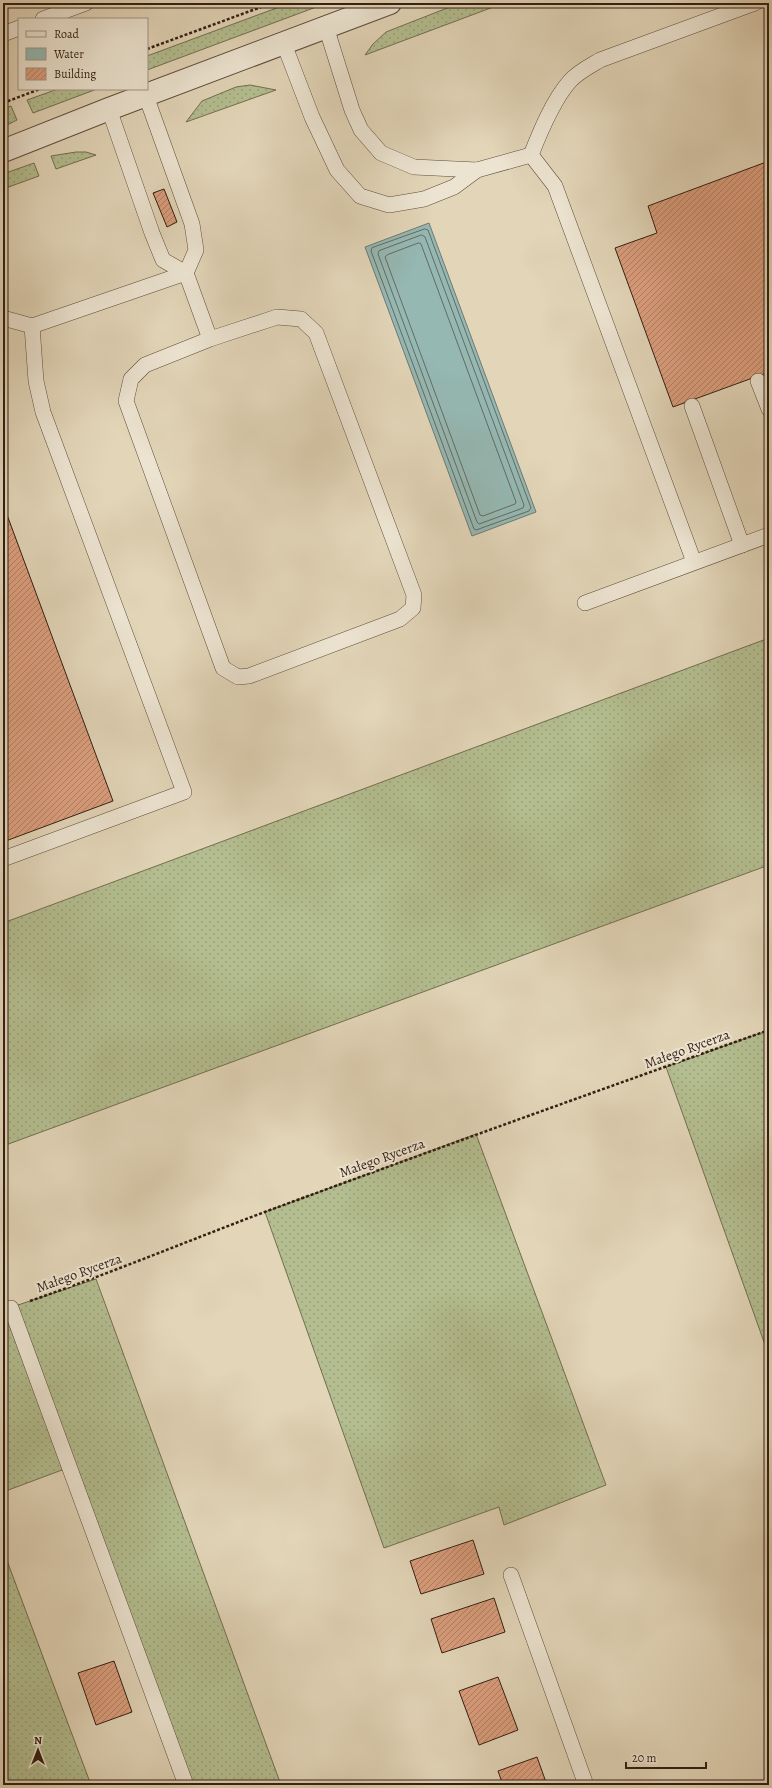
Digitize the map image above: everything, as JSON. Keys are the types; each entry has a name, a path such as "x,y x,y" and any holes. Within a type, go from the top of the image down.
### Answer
{"street":[{"path":"3,151 108,109 146,96 390,3"}],"lane":[{"path":"46,18 86,3"},
{"path":"531,155 543,122 569,82 582,71 600,60 755,3"},
{"path":"326,27 352,110 362,130 381,153 414,167 478,170 531,155"},
{"path":"3,34 18,28"},
{"path":"284,44 312,117 337,170 360,196 389,205 424,199 454,187 478,170"},
{"path":"3,318 32,326 186,272 196,250 192,224 146,96"},
{"path":"108,109 163,260 186,272 210,339"},
{"path":"531,155 555,186 694,562"},
{"path":"277,317 301,319 316,333 414,595 413,608 400,619 248,676 238,677 223,668 126,402 131,379 145,365 210,339 277,317"},
{"path":"3,859 184,792 43,412 36,381 32,326"},
{"path":"758,381 769,409"},
{"path":"692,406 742,545"},
{"path":"586,603 769,535"},
{"path":"11,1308 186,1785"},
{"path":"511,1575 586,1785"}],"path":[{"path":"148,49 272,3"},
{"path":"3,103 37,90"},
{"name":"Małego Rycerza","path":"11,1308 96,1279 265,1212 476,1134 769,1030"}],"green space":[{"path":"290,3 327,3 148,70 148,56"},
{"path":"460,3 504,3 365,55 373,44 386,32"},
{"path":"250,85 276,90 186,122 202,101 236,87"},
{"path":"55,90 94,90 33,113 27,100"},
{"path":"11,106 17,120 3,127 3,109"},
{"path":"86,152 96,155 56,169 51,156"},
{"path":"34,163 39,176 3,189 3,174"},
{"path":"769,638 769,865 3,1146 3,923"},
{"path":"769,1030 769,1356 666,1067"},
{"path":"476,1134 606,1485 504,1525 499,1507 384,1548 265,1212"},
{"path":"96,1279 281,1785 176,1785 184,1782 70,1467 3,1492 3,1310"},
{"path":"3,1550 91,1785 3,1785"}],"water":[{"path":"429,223 536,512 472,536 365,247"}],"building":[{"path":"769,161 769,372 673,407 615,248 657,233 648,206"},
{"path":"164,189 177,222 167,227 153,193"},
{"path":"3,504 113,801 3,842"},
{"path":"473,1540 484,1574 421,1594 410,1561"},
{"path":"494,1598 505,1632 442,1653 431,1619"},
{"path":"114,1661 132,1712 96,1725 78,1673"},
{"path":"498,1677 518,1730 479,1745 459,1691"},
{"path":"537,1757 547,1785 503,1785 498,1771"}]}
